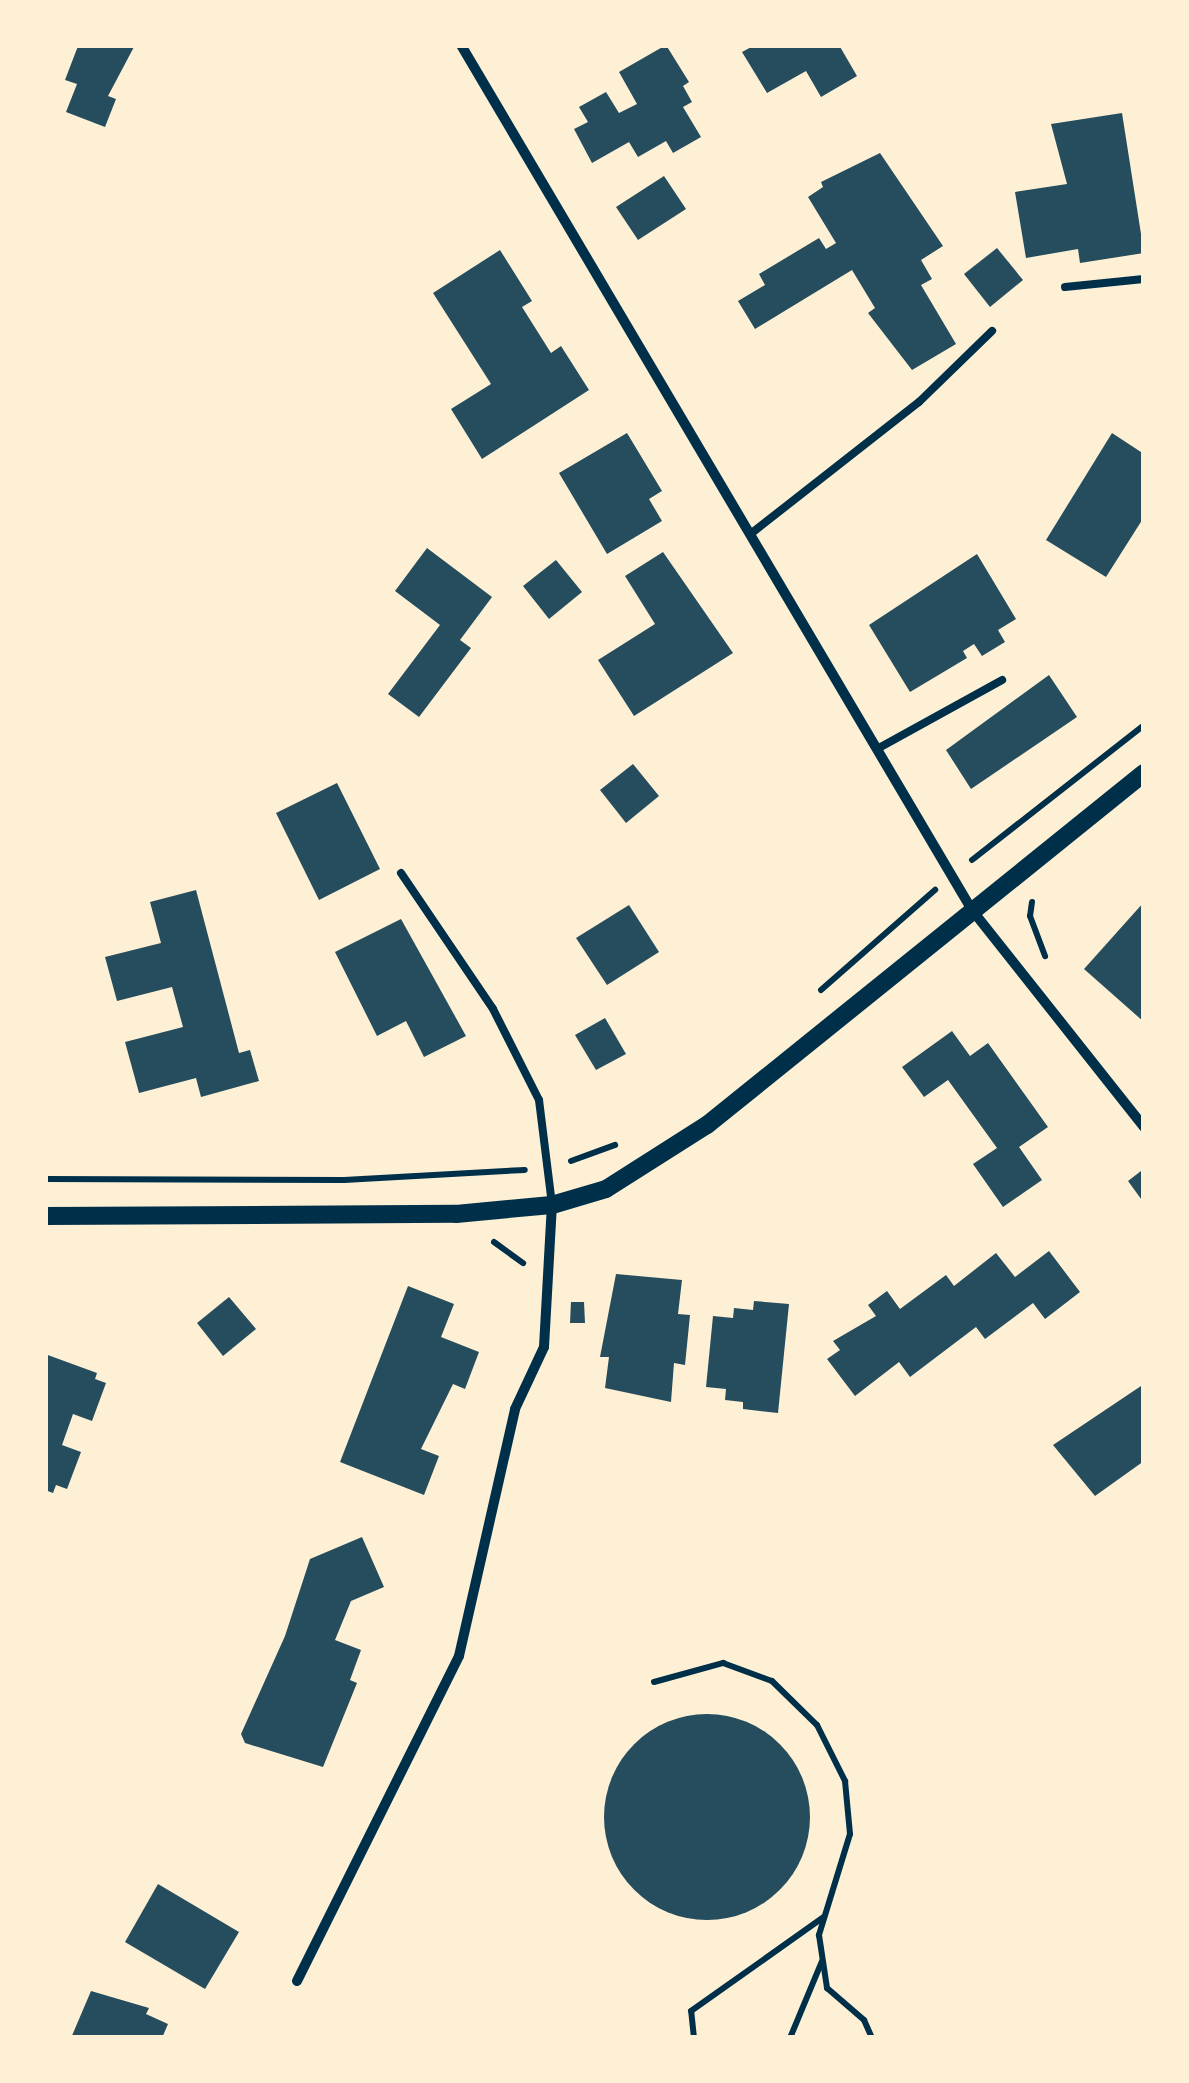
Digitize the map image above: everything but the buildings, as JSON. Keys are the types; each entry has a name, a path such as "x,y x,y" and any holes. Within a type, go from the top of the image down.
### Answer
{"street":[{"path":"461,45 753,532 972,910 1144,1127"},
{"path":"45,1216 456,1214 552,1205 606,1188 694,1134 1144,774"},
{"path":"298,1982 460,1656 515,1409 544,1347 544,1249 552,1205"}],"lane":[{"path":"1065,287 1144,280"},
{"path":"753,532 919,402 992,331"},
{"path":"877,749 1002,680"},
{"path":"401,873 493,1008 539,1100 551,1168 552,1205"}],"path":[{"path":"810,1000 952,875 1144,725"},
{"path":"1009,832 1045,884 1030,916 1047,960"},
{"path":"45,1180 344,1180 551,1168 629,1140"},
{"path":"654,1682 723,1663 772,1681 816,1726 844,1781 850,1834 825,1916 823,1960 827,1988 864,2020 872,2038"},
{"path":"694,2038 691,2012 825,1916"},
{"path":"790,2038 823,1960"}]}
